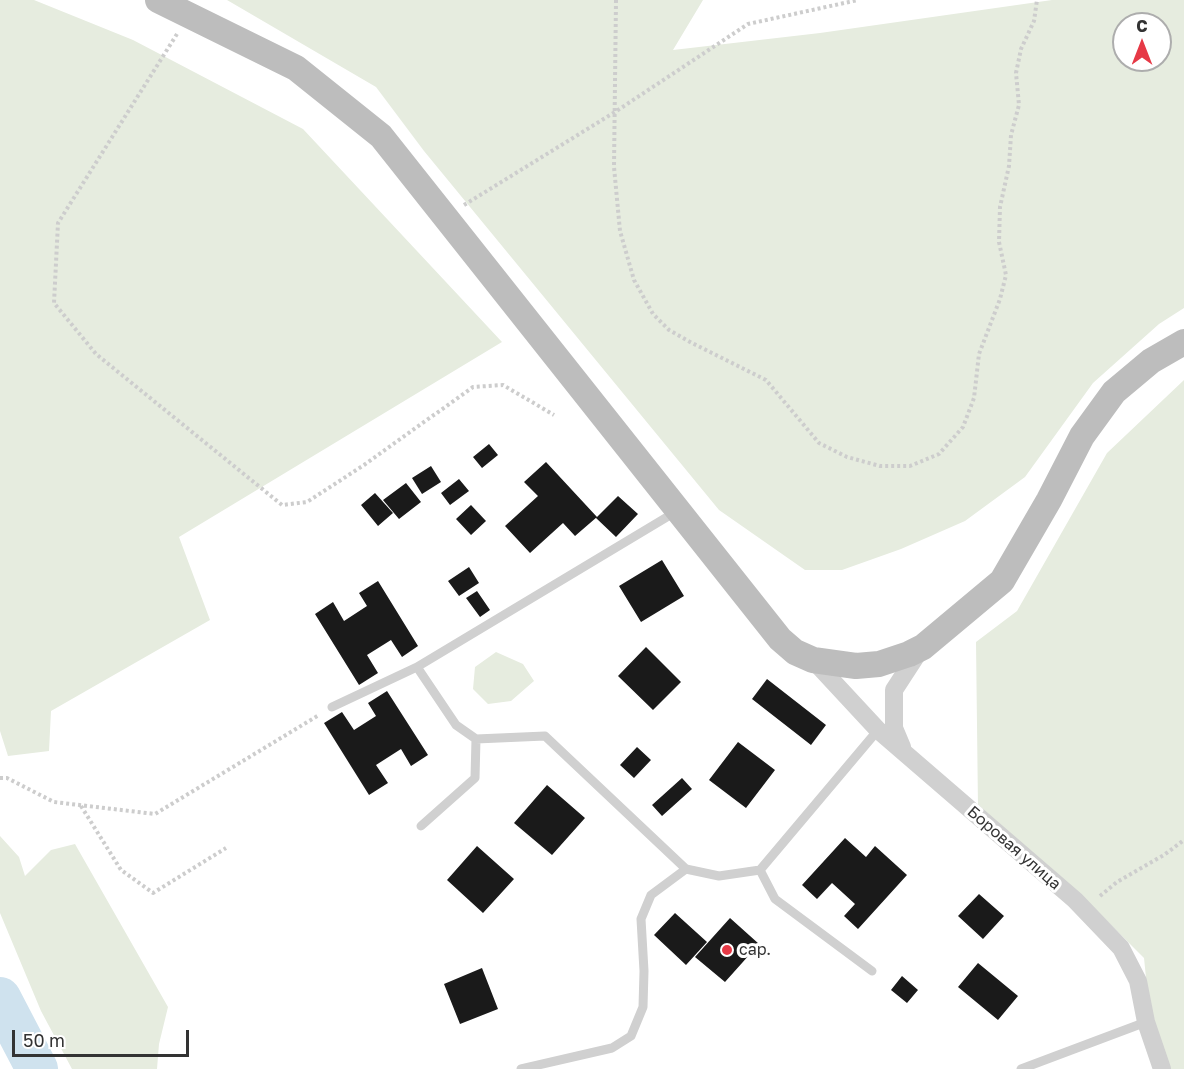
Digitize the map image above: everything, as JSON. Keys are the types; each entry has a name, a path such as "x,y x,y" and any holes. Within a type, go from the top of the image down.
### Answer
{"street":[{"path":"158,0 189,13 304,75 381,136 780,639 795,652 813,660 856,666 879,664 923,647"},
{"path":"903,749 894,728 894,690 923,647 1002,581 1049,500 1082,436 1114,392 1151,361 1184,342"},
{"name":"Боровая улица","path":"813,660 878,730 903,749 1084,910 1121,948 1138,981 1146,1022 1162,1069"}],"lane":[{"path":"332,707 417,667 679,510"},
{"path":"417,667 456,725 476,739 545,736 686,868 719,876 760,870 878,730"},
{"path":"421,826 475,778 476,739"},
{"path":"521,1069 612,1048 631,1036 643,1007 644,971 641,919 651,895 686,868"},
{"path":"760,870 775,899 872,971"},
{"path":"1021,1069 1146,1022"}],"path":[{"path":"616,0 614,167 620,231 634,280 653,314 677,334 766,380 819,443 847,457 879,466 910,466 939,454 963,427 974,398 979,354 1000,299 1005,274 999,242 1000,207 1009,166 1011,135 1019,105 1016,73 1021,49 1034,21 1037,0"},
{"path":"446,217 615,112 748,24 858,0"},
{"path":"189,13 58,223 54,303 96,354 282,505 307,502 364,465 474,387 503,384 554,415"},
{"path":"0,778 7,778 54,802 155,814 332,707"},
{"path":"81,805 121,870 153,893 226,848"},
{"path":"1084,910 1117,882 1164,855 1184,840"}],"shaded area":[{"path":"0,0 34,0 133,40 303,129 502,342 179,537 210,620 51,711 49,751 8,756 0,731"},
{"path":"227,0 703,0 673,50 820,33 1052,0 1184,0 1184,308 1159,324 1093,383 1025,477 965,521 901,549 842,570 805,570 719,510 424,151 376,87"},
{"path":"1184,380 1184,1069 1170,1069 1152,1036 1144,958 1081,895 978,808 976,642 1017,611 1107,453"},
{"path":"496,652 523,664 534,681 511,701 488,704 473,689 475,667"},
{"path":"0,836 19,857 25,876 51,850 75,844 168,1007 159,1044 157,1069 72,1069 41,1011 0,913"}],"building":[{"path":"489,444 498,455 482,468 473,457"},
{"path":"546,462 597,517 575,536 563,523 530,553 505,526 538,496 524,482"},
{"path":"431,466 441,482 422,494 412,478"},
{"path":"459,479 469,491 450,505 441,493"},
{"path":"406,483 421,502 399,519 383,500"},
{"path":"375,493 393,513 378,526 361,505"},
{"path":"618,496 638,514 616,537 596,518"},
{"path":"471,505 486,521 471,535 456,519"},
{"path":"662,560 684,596 641,622 619,586"},
{"path":"469,567 479,583 459,596 448,581"},
{"path":"378,581 418,646 402,657 391,640 367,655 378,673 359,685 315,614 333,602 344,621 367,606 359,593"},
{"path":"477,591 490,610 480,617 466,598"},
{"path":"646,647 681,682 653,710 618,676"},
{"path":"767,679 826,725 811,745 752,699"},
{"path":"387,691 428,755 411,766 401,749 376,765 388,783 369,795 324,723 342,712 354,730 376,716 368,703"},
{"path":"738,742 775,770 746,808 709,780"},
{"path":"637,747 651,760 634,778 620,765"},
{"path":"682,778 692,789 662,816 652,805"},
{"path":"547,785 585,818 552,855 514,823"},
{"path":"845,838 866,857 875,846 907,875 858,929 844,916 855,904 832,883 817,899 802,885"},
{"path":"477,846 514,879 483,913 447,880"},
{"path":"979,894 1004,916 983,939 958,916"},
{"name":"сар.","path":"675,913 707,942 686,965 654,935"},
{"name":"сар.","path":"730,918 759,944 725,982 695,957"},
{"path":"978,963 1018,996 998,1020 958,987"},
{"path":"482,968 498,1009 460,1024 444,984"},
{"path":"902,976 918,990 907,1003 891,990"}],"waterway":[{"path":"0,998 37,1069"}],"place":[{"name":"сар.","path":"727,950"}]}
